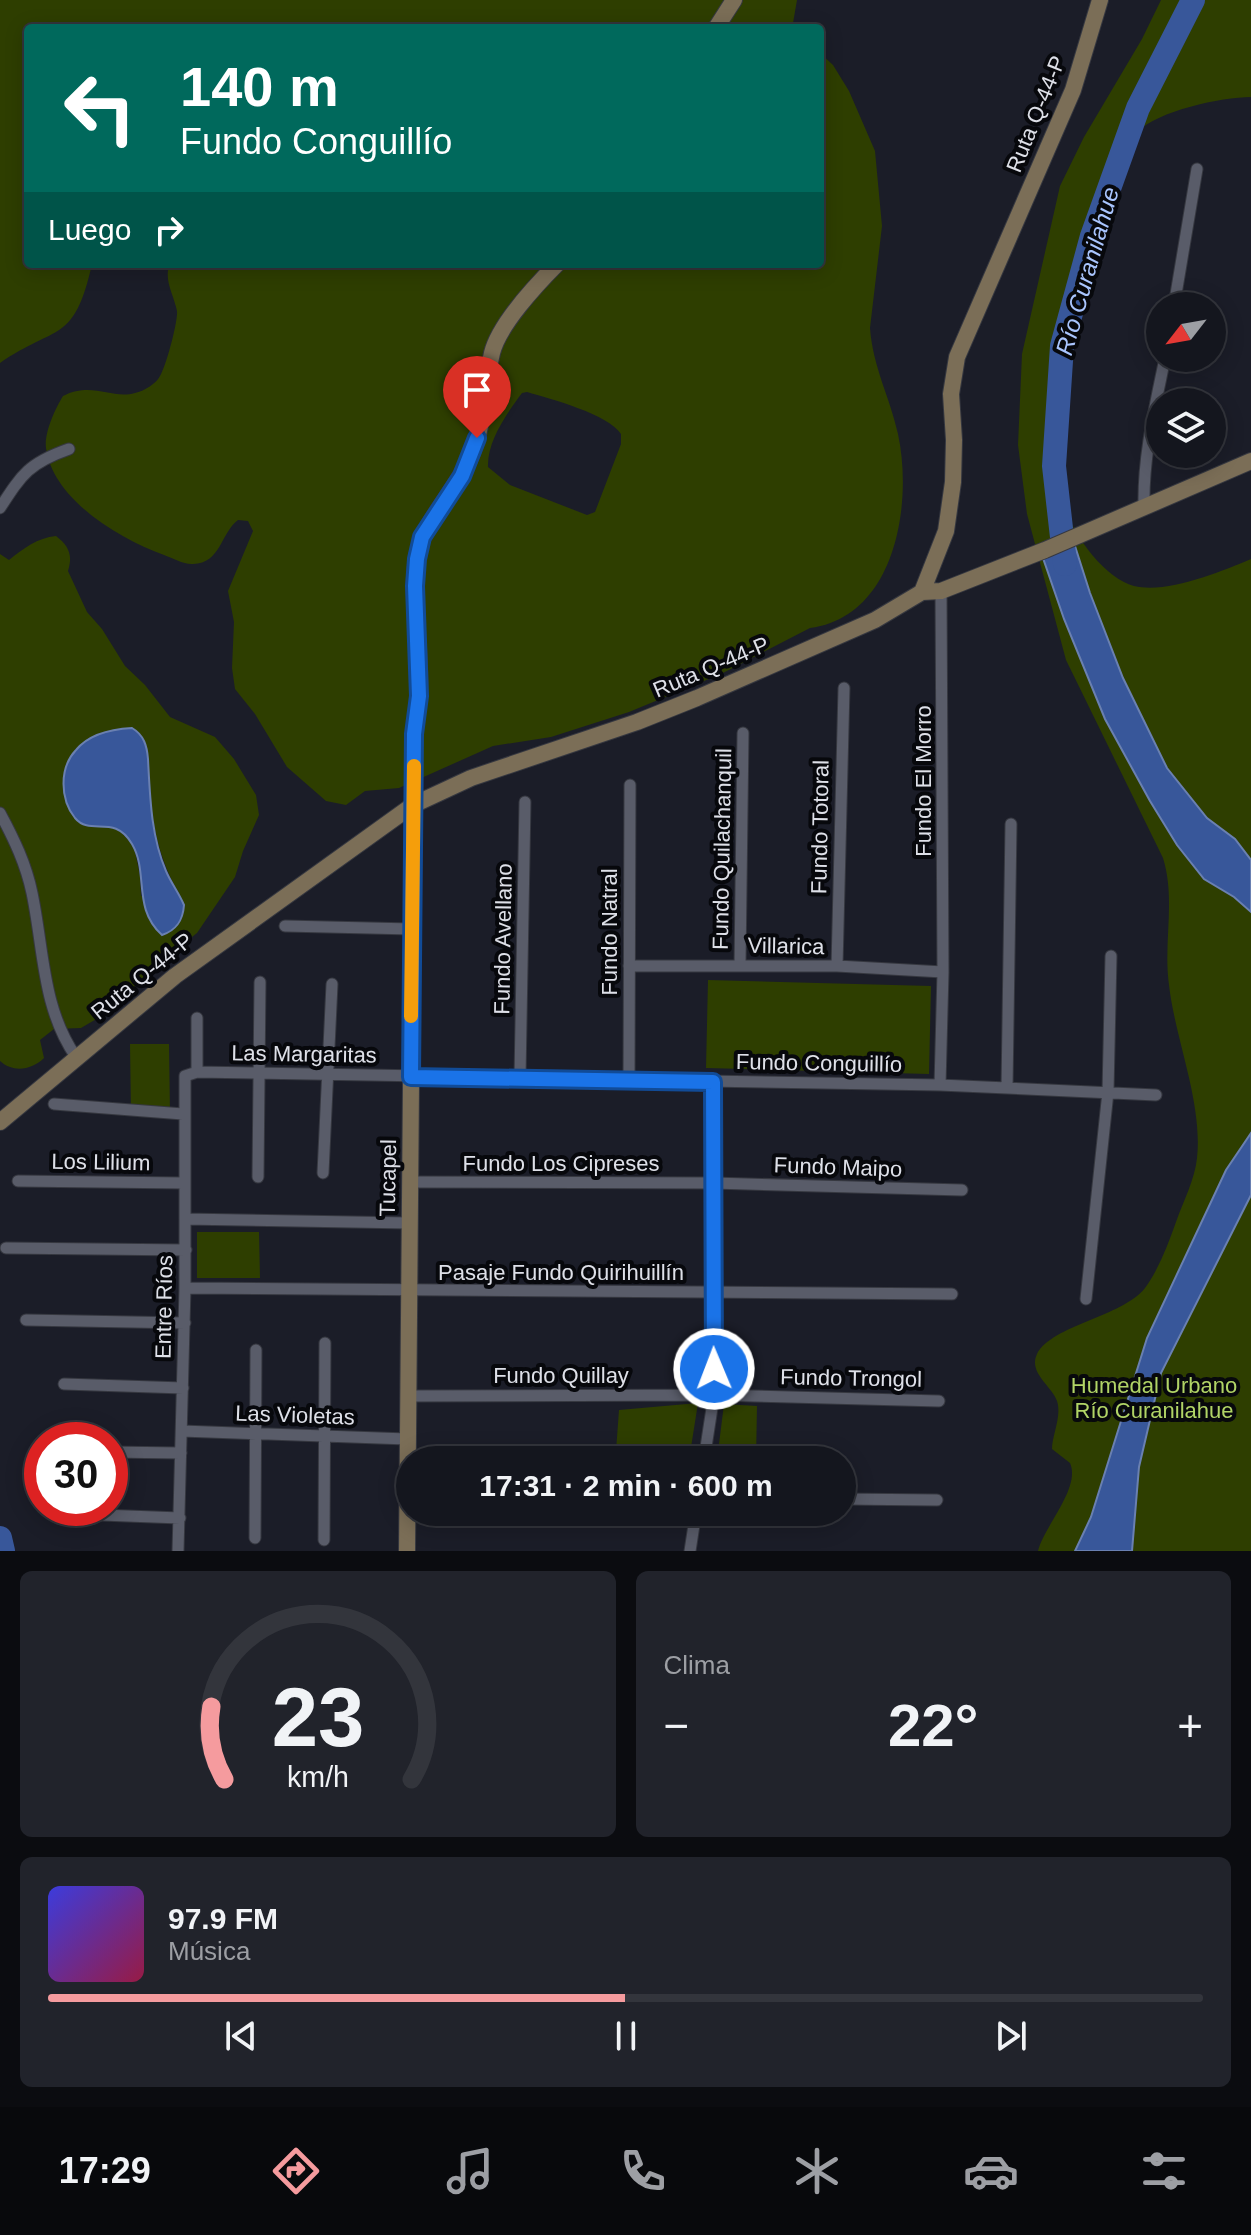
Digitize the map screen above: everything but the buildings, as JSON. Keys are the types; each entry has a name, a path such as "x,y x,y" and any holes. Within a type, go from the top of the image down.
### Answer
{"street":[{"path":"719,24 734,0"},
{"name":"Ruta Q-44-P","path":"0,1122 212,948 413,805 471,778 637,722 697,698 875,620 922,592 946,531 953,482 951,394 957,357 1073,90 1100,0"},
{"path":"1176,292 1197,169"},
{"name":"Tucapel","path":"407,1446 414,734 419,696 417,559 422,537 462,476 471,456 482,420 492,351 500,335 554,268"},
{"path":"1144,506 1147,450 1162,372"},
{"path":"0,508 20,477 40,459 69,449"},
{"path":"922,592 941,591 1045,550 1251,461"},
{"name":"Fundo El Morro","path":"941,591 943,972"},
{"name":"Fundo Totoral","path":"837,966 844,688"},
{"name":"Fundo Quilachanquil","path":"740,965 743,733"},
{"name":"Fundo Natral","path":"629,1079 630,785"},
{"name":"Fundo Avellano","path":"520,1077 525,802"},
{"path":"0,813 22,858 32,893 54,1016 63,1038 76,1057"},
{"path":"1007,1088 1011,824"},
{"path":"285,926 412,929"},
{"path":"1086,1299 1108,1092 1111,956"},
{"name":"Villarica","path":"629,966 837,966 943,972"},
{"path":"940,1085 943,972"},
{"path":"258,1177 260,982"},
{"path":"323,1173 332,984"},
{"path":"197,1018 197,1072"},
{"name":"Las Margaritas","path":"197,1072 411,1077"},
{"name":"Entre Ríos","path":"178,1551 186,1250 183,1114 185,1076 197,1072"},
{"name":"Fundo Conguillío","path":"411,1077 940,1085 1156,1095"},
{"path":"706,1446 714,1395 713,1082"},
{"path":"54,1104 183,1114"},
{"name":"Los Lilium","path":"18,1181 184,1183"},
{"name":"Fundo Los Cipreses","path":"410,1182 713,1183"},
{"name":"Fundo Maipo","path":"713,1183 962,1190"},
{"path":"185,1219 409,1223"},
{"path":"6,1248 186,1250"},
{"name":"Pasaje Fundo Quirihuillín","path":"185,1288 952,1294"},
{"path":"26,1320 185,1323"},
{"path":"324,1540 325,1343"},
{"path":"255,1538 256,1350"},
{"path":"64,1384 183,1388"},
{"name":"Fundo Quillay","path":"408,1396 714,1395"},
{"name":"Fundo Trongol","path":"714,1395 939,1401"},
{"name":"Las Violetas","path":"182,1431 407,1439"},
{"path":"128,1452 181,1453"},
{"path":"856,1499 937,1500"},
{"path":"128,1516 180,1518"},
{"name":"Tucapel","path":"407,1551 408,1526"},
{"path":"690,1551 694,1526"}],"green space":[{"path":"0,0 797,0 793,24 24,24 24,268 91,268 78,308 70,320 61,329 0,363"},
{"name":"Humedal Urbano Río Curanilahue","path":"1161,0 1251,0 1251,97 1207,103 1159,118 1137,132 1118,160 1088,233 1070,305 1062,476 1067,512 1080,538 1111,573 1134,586 1147,588 1177,584 1251,559 1251,1551 1038,1551 1066,1495 1072,1473 1070,1463 1052,1449 1058,1407 1054,1395 1038,1373 1037,1354 1057,1336 1121,1306 1145,1288 1166,1248 1197,1158 1196,1115 1169,985 1169,890 1163,858 1066,660 1027,514 1018,445 1022,354 1060,186"},
{"path":"824,57 849,91 875,151 882,226 870,328 875,356 895,420 902,462 903,492 892,553 880,580 862,603 839,619 810,628 721,674 629,712 551,737 493,746 399,788 365,791 346,805 326,801 287,767 255,714 235,689 232,668 234,622 228,591 253,531 248,521 238,520 209,559 193,564 178,561 128,539 91,515 61,484 51,467 46,448 48,428 63,396 84,390 127,395 146,389 158,379 177,317 168,270 824,268","holes":["522,393 564,403 604,420 621,434 621,444 595,512 587,515 510,485 488,467 494,437"]},
{"path":"56,536 67,547 70,556 68,571 87,612 102,629 125,666 145,685 170,717 215,737 234,759 256,795 259,815 235,877 197,933 147,973 117,1007 81,1028 54,1029 40,1040 44,1058 28,1067 16,1068 0,1061 0,554 9,560 31,544","holes":["76,748 148,757 154,828 164,862 179,894 141,896 134,846 119,830 107,825 64,774"]},
{"path":"708,980 931,986 929,1074 706,1068"},
{"path":"130,1044 169,1044 170,1114 131,1115"},
{"path":"197,1232 259,1232 260,1278 197,1278"},
{"path":"698,1403 691,1446 616,1446 619,1410"},
{"path":"724,1404 757,1406 756,1446 719,1446"}],"water":[{"path":"1075,546 1123,678 1167,768 1207,818 1235,839 1251,860 1251,912 1234,897 1204,879 1177,845 1105,719 1043,558"},
{"path":"132,728 142,737 147,750 152,816 161,858 184,905 178,924 162,935 147,913 140,867 132,844 118,830 81,823 70,810 64,793 64,774 70,757 81,745 102,733"},
{"path":"1251,1133 1251,1195 1161,1373 1139,1467 1132,1551 1075,1551 1091,1517 1147,1338 1226,1170"}],"waterway":[{"name":"Río Curanilahue","path":"1065,564 1054,466 1062,346 1092,236 1138,108 1193,0"},
{"path":"0,1538 3,1551"}],"slow traffic":[{"path":"411,1016 414,766"}],"route":[{"path":"477,438 462,476 422,537 417,559 419,696 414,734 411,1077 713,1082 714,1369"}]}
